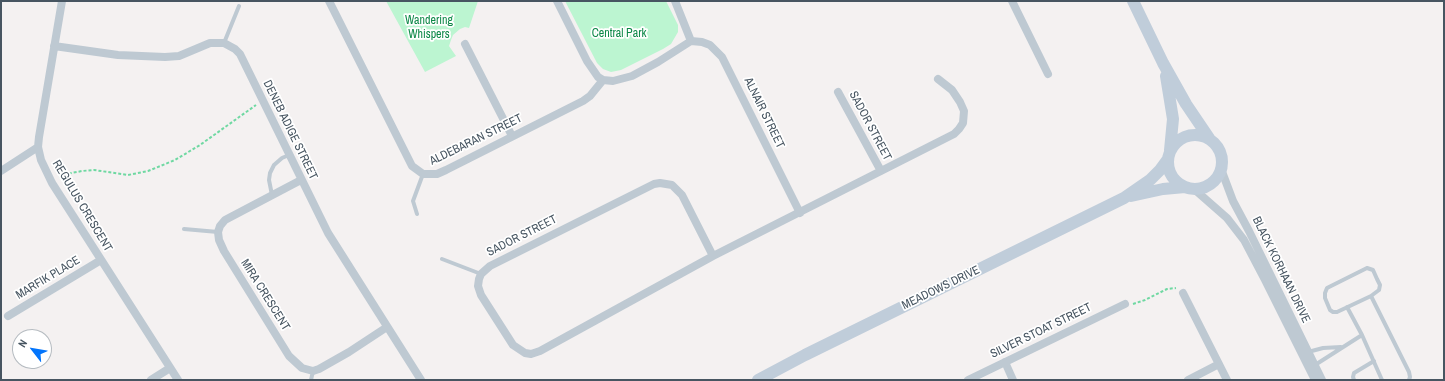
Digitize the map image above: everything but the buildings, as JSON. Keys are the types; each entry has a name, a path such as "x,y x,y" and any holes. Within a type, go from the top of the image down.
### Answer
{"street":[{"name":"REGULUS CRESCENT","path":"62,1 38,147 41,160 52,183 178,380"},
{"name":"ALDEBARAN STREET","path":"329,1 412,166 423,174 437,174 582,101 590,96 603,80"},
{"path":"557,1 587,61 598,77 603,80 613,81 632,76 658,62 691,41 675,1"},
{"path":"1012,1 1048,74"},
{"path":"1133,1 1163,63 1186,104 1209,138 1220,151 1222,160 1221,169 1217,177 1203,188 1190,188 1178,182 1172,176 1168,168 1173,119 1163,63"},
{"name":"ALNAIR STREET","path":"691,41 702,42 710,45 722,57 800,213"},
{"path":"54,46 118,55 172,57 185,54 210,43 224,43"},
{"name":"DENEB ADIGE STREET","path":"224,43 235,49 240,54 301,180 331,237 421,380"},
{"path":"465,44 512,136"},
{"name":"SADOR STREET","path":"713,256 682,195 672,185 660,183 654,184 490,266 481,274 478,286 488,307 514,345 520,350 531,354 540,351 713,256 949,137 960,129 964,118 964,111 952,90 938,79"},
{"name":"SADOR STREET","path":"838,92 880,171"},
{"path":"1169,154 1179,140 1191,134 1209,138"},
{"path":"1,171 38,147"},
{"name":"MEADOWS DRIVE","path":"758,380 812,351 1124,198 1150,180 1160,170 1169,154"},
{"name":"BLACK KORHAAN DRIVE","path":"1221,169 1233,201 1249,231 1305,353"},
{"path":"218,232 220,226 230,216 301,180"},
{"name":"MEADOWS DRIVE","path":"1124,198 1162,189 1190,188"},
{"name":"BLACK KORHAAN DRIVE","path":"1190,188 1227,218 1244,240 1312,366 1322,380"},
{"name":"MIRA CRESCENT","path":"218,232 219,240 224,251 289,356 302,368 313,371"},
{"name":"MARFIK PLACE","path":"8,316 101,260"},
{"path":"1183,293 1227,380"},
{"name":"SILVER STOAT STREET","path":"968,380 1126,304"},
{"path":"313,371 343,356 387,327"},
{"path":"1005,362 1013,380"},
{"path":"1188,380 1219,364"},
{"name":"BLACK KORHAAN DRIVE","path":"1312,366 1315,380"},
{"path":"152,380 170,368"}],"lane":[{"path":"224,43 239,6"},
{"path":"272,195 269,180 270,173 274,165 282,158 289,155"},
{"path":"417,214 413,201 423,174"},
{"path":"184,229 218,232"},
{"path":"442,259 481,274"},
{"path":"1367,268 1373,270 1380,285 1379,290 1371,296 1337,312 1333,312 1330,310 1325,298 1325,293 1327,288 1367,268"},
{"path":"1371,296 1409,372 1409,380"},
{"path":"1347,307 1362,335 1382,380"},
{"path":"1312,366 1362,335"},
{"path":"1305,353 1323,348 1341,347"},
{"path":"1354,380 1354,373 1374,361"},
{"path":"311,380 313,371"}],"path":[{"path":"52,183 66,174 82,171 94,170 128,175 148,171 175,160 200,145 262,101"},
{"path":"1126,304 1135,304 1167,289 1175,287 1183,293"}],"green space":[{"name":"Wandering Whispers","path":"386,1 478,1 469,28 465,27 460,29 453,35 451,40 449,46 456,56 425,72"},
{"name":"Central Park","path":"565,1 666,1 678,25 678,32 671,44 663,49 621,70 611,72 603,69 597,63"}]}
